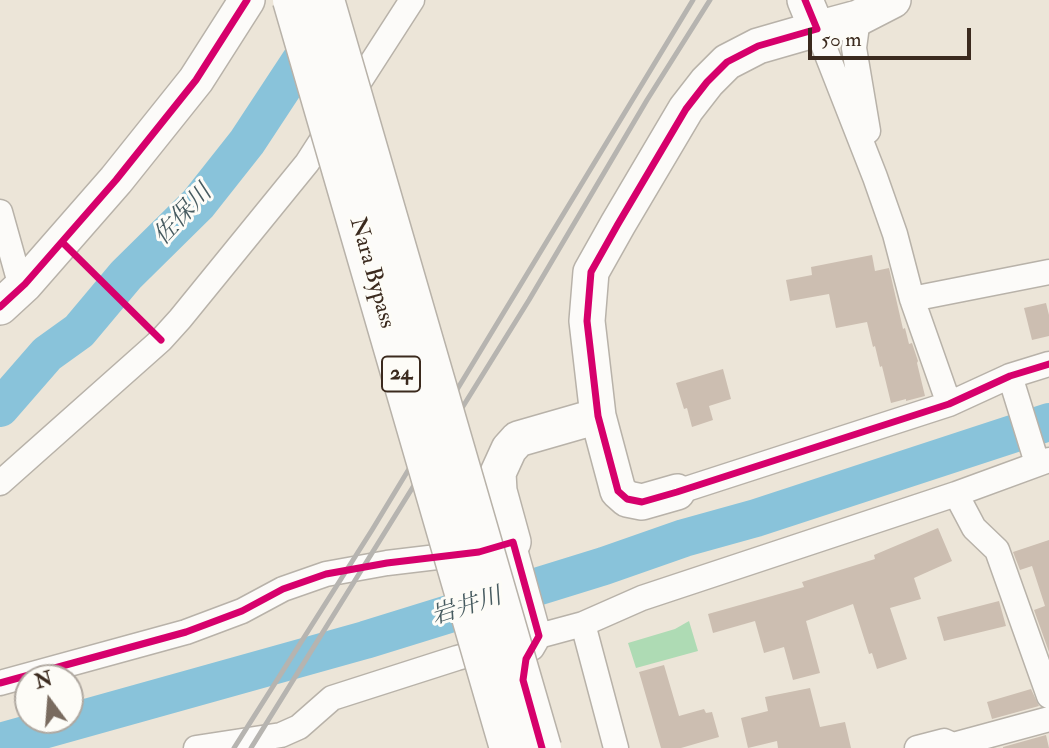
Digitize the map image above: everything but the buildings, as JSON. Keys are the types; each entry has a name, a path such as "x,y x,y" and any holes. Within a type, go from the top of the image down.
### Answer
{"highway":[{"name":"Nara Bypass","path":"292,0 509,748"},
{"name":"Nara Bypass","path":"325,0 542,748"}],"street":[{"path":"0,307 25,284 116,180 196,80 247,0"},
{"path":"0,483 161,340 180,319 307,163 412,0"},
{"path":"892,0 858,18 811,14 727,62 686,109 591,272 587,321 598,416 618,491 627,499 642,502 677,492 1012,383 1049,363"},
{"path":"811,14 875,177 895,234 912,299 948,404"},
{"path":"858,18 854,48 875,177"},
{"path":"0,212 18,276 25,284"},
{"path":"912,299 1049,272"},
{"path":"196,748 281,735 299,727 332,698 538,630 583,624 642,598 956,494 1040,459 1012,383"},
{"path":"542,748 523,680 526,659 538,630 499,491 498,473 509,449 518,439 598,416"},
{"path":"956,494 974,528 997,550 1049,695"},
{"path":"0,683 186,632 242,611 283,589 326,574 387,563 514,549"},
{"path":"583,624 616,748"},
{"path":"917,748 944,741 953,745 1049,719"}],"path":[{"path":"78,258 145,324"}],"green space":[{"path":"689,621 698,651 636,668 628,643 675,629"}],"waterway":[{"name":"佐保川","path":"0,408 47,354 79,331 126,275 198,204 247,142 322,28"},
{"name":"岩井川","path":"0,742 365,640 604,566 684,538 756,518 1049,422"}],"railway":[{"path":"234,748 372,530 693,0"},
{"path":"251,748 529,300 647,100 710,0"}],"cycle path":[{"path":"0,307 25,284 116,180 196,80 247,0"},
{"path":"805,0 817,29 758,46 727,62 707,82 686,109 591,272 587,321 598,416 618,491 627,499 642,502 677,492 949,404 1010,376 1049,364"},
{"path":"62,242 161,340"},
{"path":"0,683 186,632 242,611 283,589 326,574 387,563 479,552 513,542 539,636 526,659 523,680 542,748"}]}
